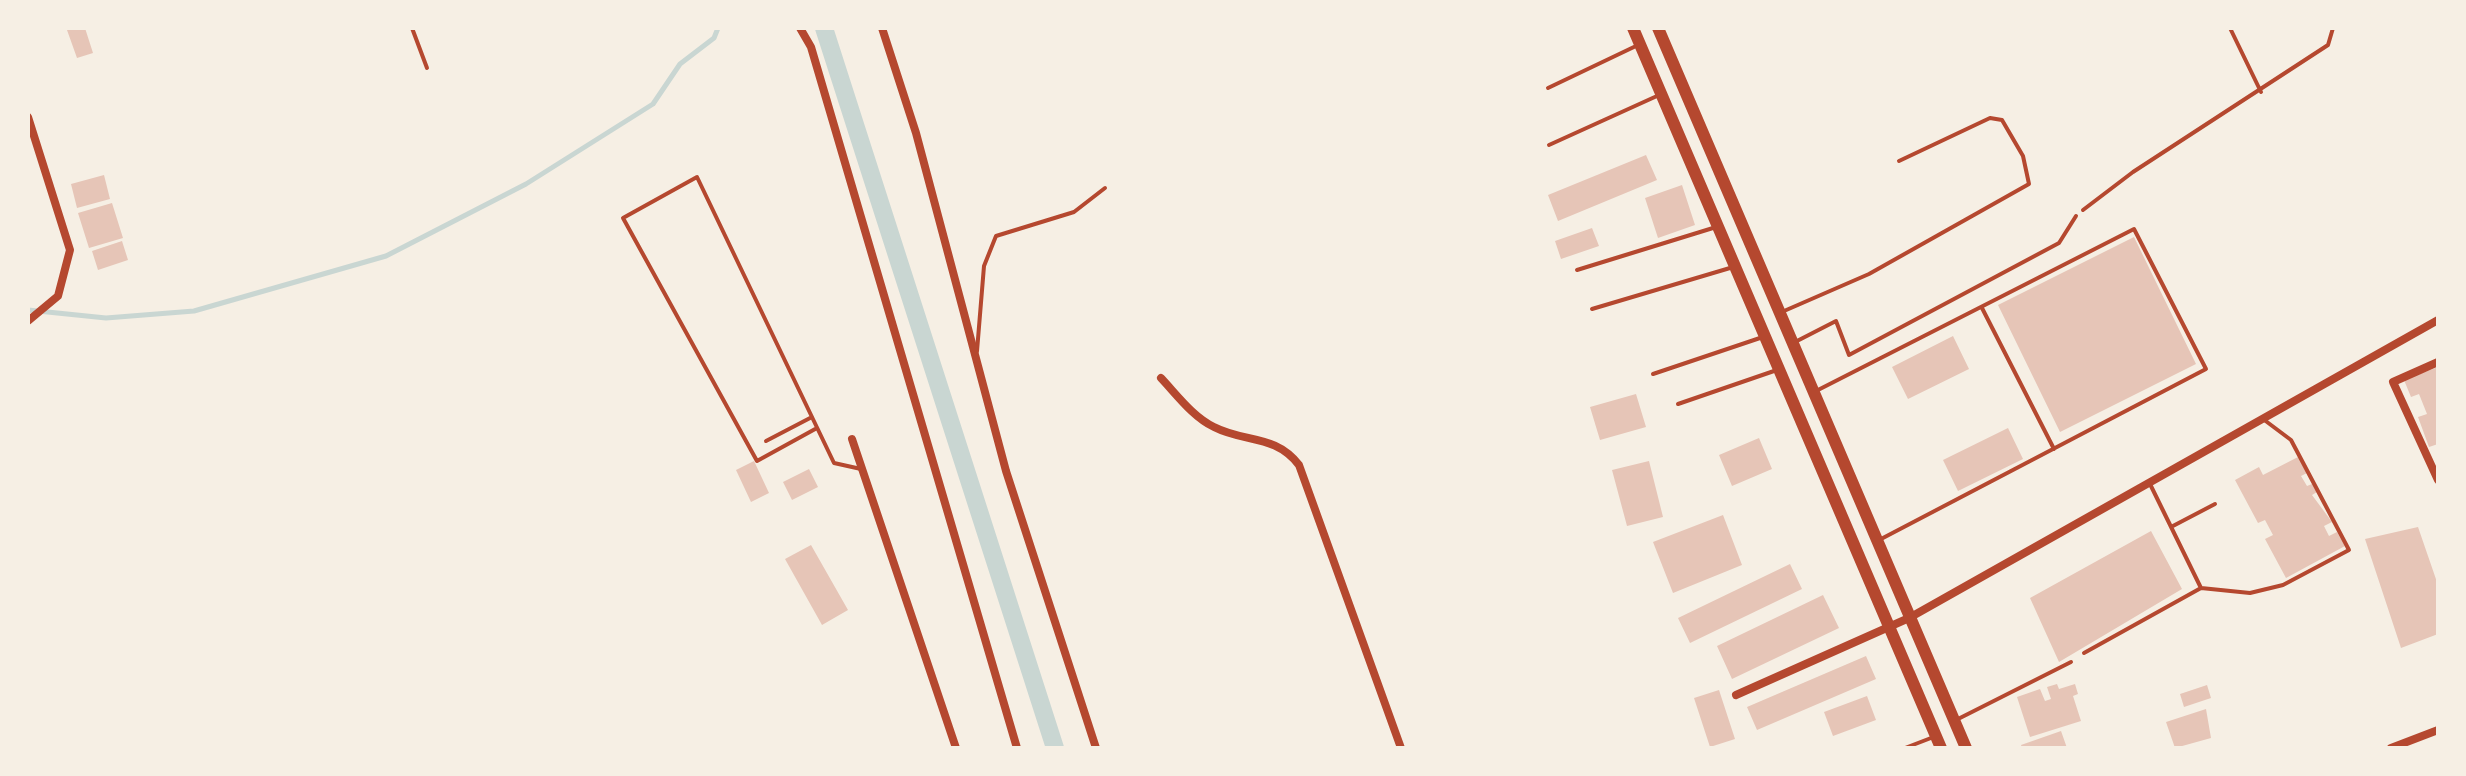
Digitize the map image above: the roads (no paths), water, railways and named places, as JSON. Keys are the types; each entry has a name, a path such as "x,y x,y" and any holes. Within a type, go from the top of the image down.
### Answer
{"main road":[{"path":"1633,28 1938,742"},
{"path":"1658,28 1966,748"},
{"path":"1771,351 1792,343"}],"street":[{"path":"800,28 811,47 1016,748"},
{"path":"882,28 916,133 974,359 1096,748"},
{"path":"28,117 70,250 58,296 31,320"},
{"path":"1736,695 1909,618 2438,320"},
{"path":"2438,362 2393,382 2438,480"},
{"path":"1160,378 1205,422 1219,430 1274,442 1299,465 1402,748"},
{"path":"852,439 956,748"},
{"path":"2391,748 2438,730"}],"lane":[{"path":"1548,88 1640,44"},
{"path":"1549,145 1661,94"},
{"path":"1780,313 1869,274 2029,184 2012,131 2002,120 1990,118 1899,161"},
{"path":"817,428 757,462 624,218 696,176 812,417 834,464 862,469"},
{"path":"974,359 982,338 984,266 996,236 1074,212 1105,188"},
{"path":"1792,343 1836,321 1848,355 2060,244 2076,216"},
{"path":"1577,270 1718,227"},
{"path":"1813,392 2134,229 2206,370 1877,542"},
{"path":"1592,308 1735,266"},
{"path":"1982,308 2054,449"},
{"path":"1653,374 1765,336"},
{"path":"1678,404 1779,369"},
{"path":"766,441 812,417"},
{"path":"2084,652 2201,588 2250,593 2283,585 2349,550 2291,440 2263,419"},
{"path":"2150,482 2201,588"},
{"path":"2171,527 2214,504"},
{"path":"1954,721 2071,662"},
{"path":"1906,748 1938,742"}],"waterway":[{"path":"28,310 106,318 194,311 386,256 526,184 653,104 680,64 714,38 718,28"},
{"path":"824,28 1055,748"}]}
